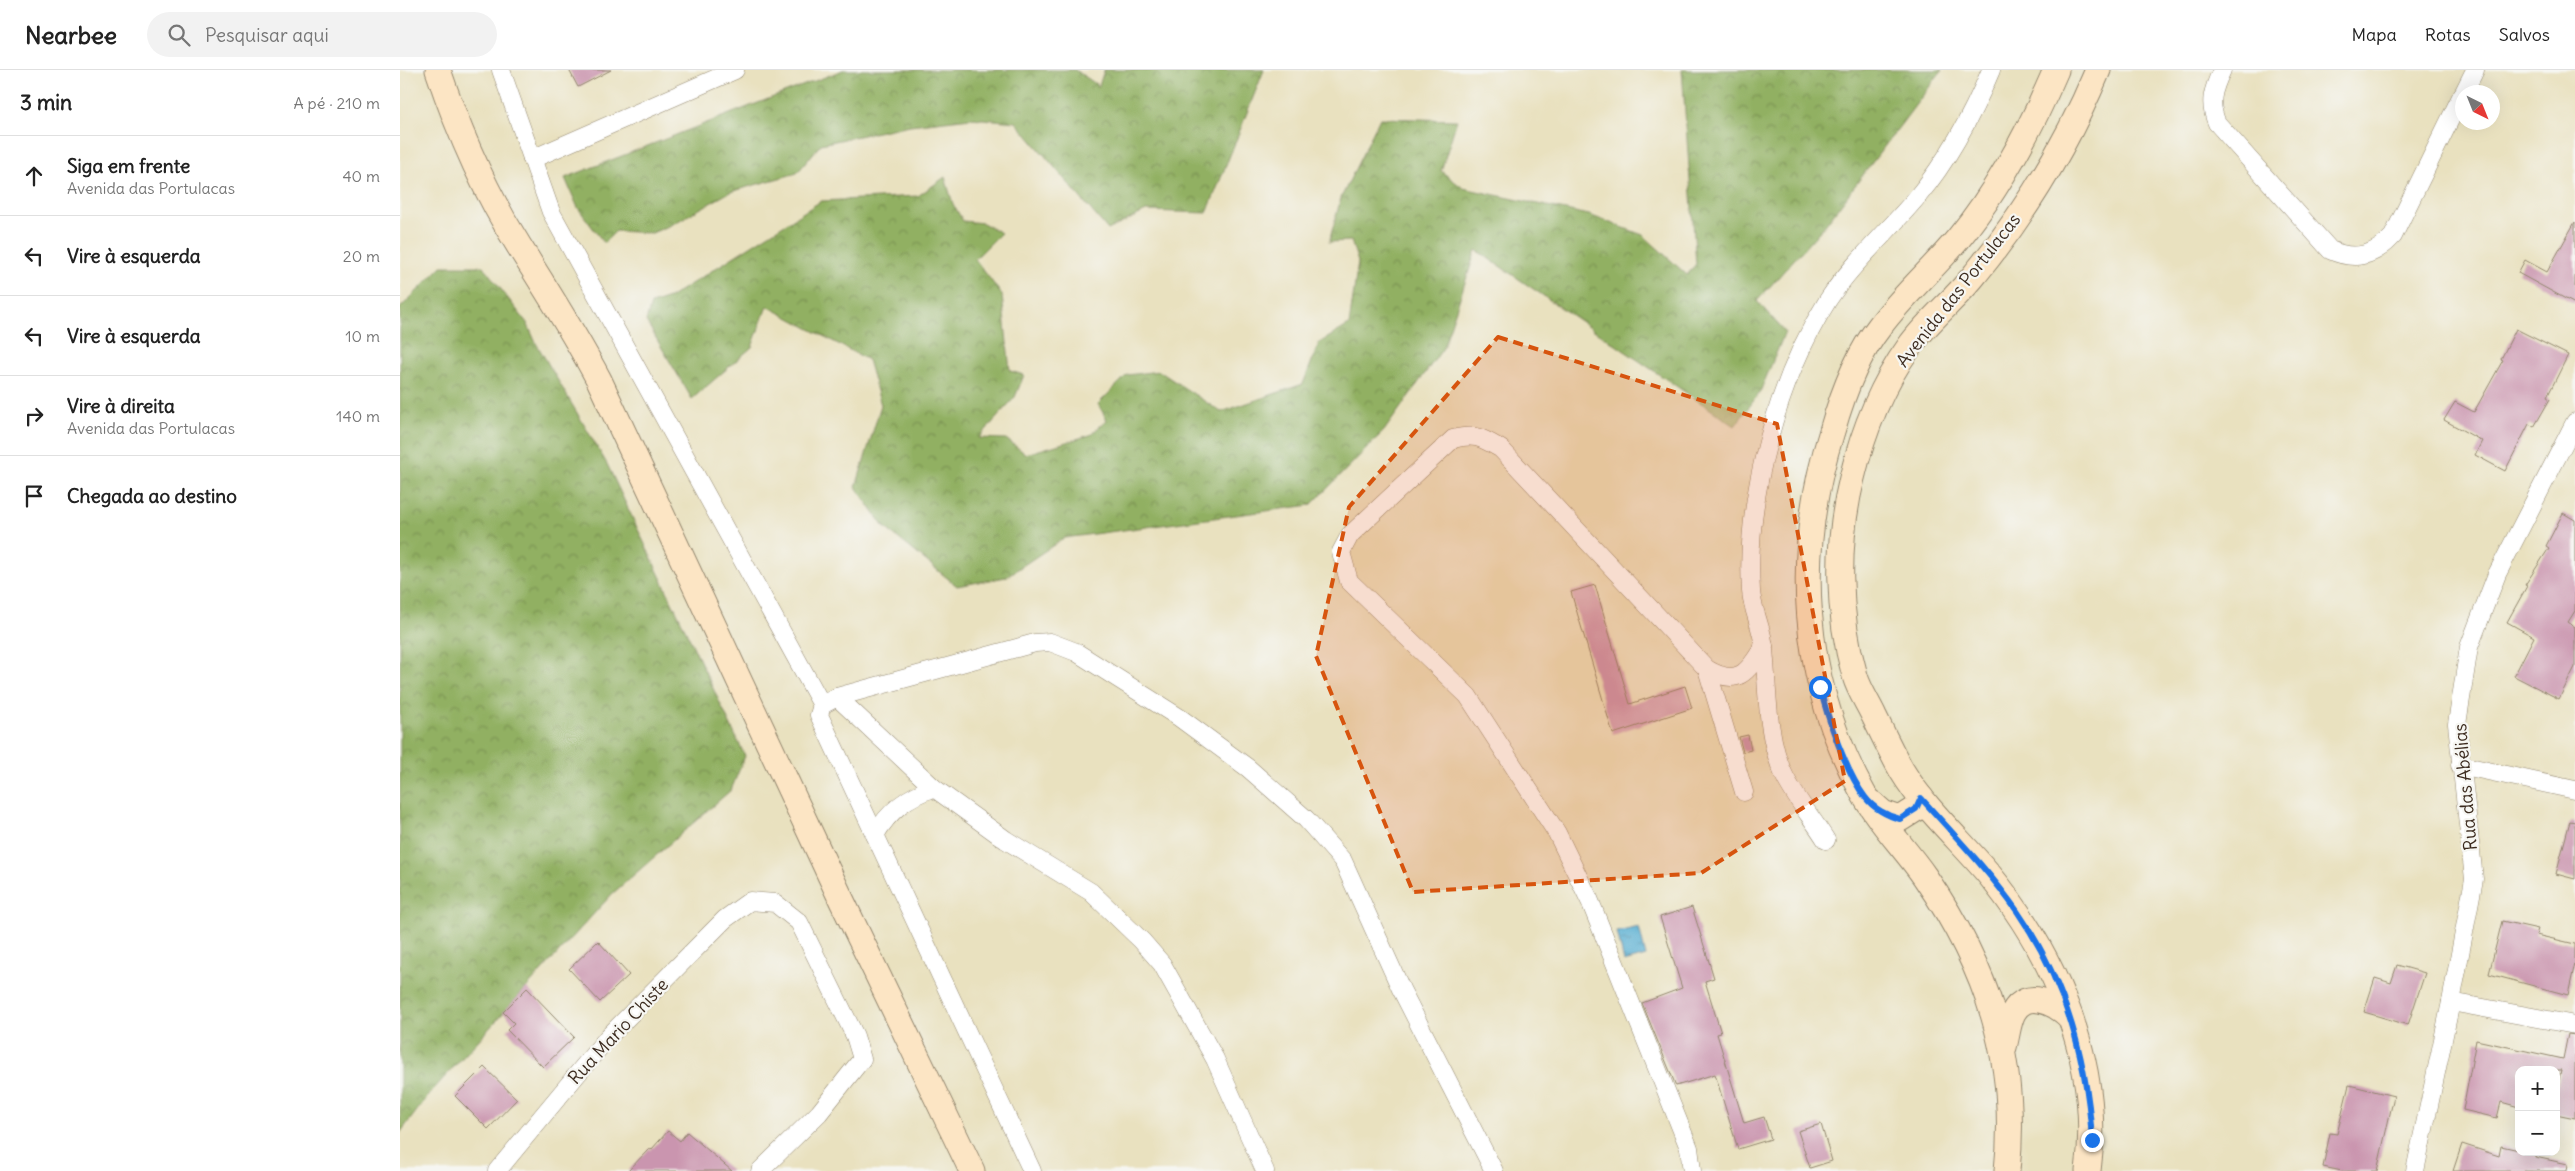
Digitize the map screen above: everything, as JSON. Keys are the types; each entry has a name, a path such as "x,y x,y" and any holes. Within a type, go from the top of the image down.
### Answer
{"street":[{"path":"438,70 459,127 499,210 518,246 576,336 600,380 842,901 972,1171"},
{"path":"501,70 551,212 830,701 934,788 1006,840 1091,892 1142,941 1162,964 1215,1059 1265,1171"},
{"path":"532,159 735,70"},
{"path":"1826,840 1784,775 1768,722 1764,646 1751,592 1754,529 1763,466 1772,431 1796,363 1829,299 1857,264 1919,194 1945,156 1991,70"},
{"name":"Avenida das Portulacas","path":"2007,1171 2009,1130 2003,1049 1992,1006 1956,926 1922,872 1865,797 1850,769 1824,703 1812,636 1809,602 1810,551 1815,500 1822,467 1845,395 1878,327 1958,238 1984,202 2030,124 2056,70"},
{"name":"Avenida das Portulacas","path":"2088,1171 2092,1140 2090,1110 2084,1073 2070,1017 2055,975 2017,910 1987,872 1921,798 1902,770 1856,680 1842,597 1841,569 1842,541 1851,482 1869,425 1894,371 1910,345 1975,275 2028,201 2073,123 2098,70"},
{"path":"2222,70 2212,98 2217,124 2330,250 2349,257 2369,254 2378,250 2392,236 2455,110"},
{"path":"2468,85 2475,70"},
{"name":"Rua das Abélias","path":"2415,1171 2451,1002 2474,879 2457,724 2469,647 2498,574 2575,422"},
{"path":"1692,1171 1689,1148 1605,937 1590,901 1556,833 1468,696 1349,582 1341,552 1350,535 1453,439 1479,436 1501,449 1706,668 1723,678 1737,676 1750,667 1764,646"},
{"path":"1032,1171 818,715 830,701 1035,643 1050,642 1076,652 1180,718 1248,768 1298,812 1343,861 1401,989 1494,1171"},
{"path":"1706,668 1744,792"},
{"path":"2460,765 2575,790"},
{"path":"875,835 882,823 901,803 934,788"},
{"path":"1865,797 1883,813 1900,819 1916,809 1921,798"},
{"name":"Rua Mario Chiste","path":"496,1171 608,1037 724,919 750,901 775,903 799,922 855,1036 862,1059 819,1113 760,1171"},
{"path":"2003,1049 2013,1014 2022,1003 2039,999 2048,1001 2070,1017"},
{"path":"2451,1002 2575,1025"}],"highlighted area":[{"path":"1498,337 1777,424 1845,781 1701,873 1413,892 1316,656 1349,507"}],"green space":[{"path":"843,70 1075,70 1099,86 1104,70 1264,70 1207,213 1146,211 1108,230 1016,122 971,118 910,125 821,144 797,173 730,192 671,225 652,233 616,231 604,243 578,208 565,178"},
{"path":"1682,70 1942,70 1826,224 1757,301 1785,332 1760,392 1735,426 1476,250 1443,348 1384,431 1311,505 1064,538 1006,577 957,586 883,526 856,487 881,405 868,360 767,306 752,347 692,399 646,321 651,304 669,298 821,201 918,196 945,177 953,204 963,221 983,223 1001,233 975,259 1002,295 1010,371 1024,375 1015,397 979,438 1006,439 1026,454 1090,435 1107,420 1098,404 1127,375 1159,371 1221,412 1303,384 1319,343 1349,325 1358,262 1351,241 1329,242 1341,198 1380,118 1457,120 1441,171 1463,188 1589,215 1643,235 1687,275 1696,264"},
{"path":"442,266 483,266 527,323 536,343 607,464 745,756 731,790 612,894 432,1091 400,1133 400,308"}],"water":[{"path":"1639,927 1646,956 1624,962 1617,932"}],"building":[{"path":"569,70 611,70 578,87"},
{"path":"2575,222 2575,304 2518,273 2525,260 2547,272"},
{"path":"2516,329 2568,355 2547,397 2550,399 2534,427 2529,424 2505,471 2475,455 2482,441 2444,420 2455,402 2474,412 2503,360 2501,359"},
{"path":"2563,513 2575,520 2575,611 2568,622 2575,627 2575,667 2559,699 2514,676 2534,637 2507,622 2527,586 2525,585 2549,548 2546,546"},
{"path":"1595,585 1630,704 1685,686 1692,708 1613,734 1571,592"},
{"path":"1748,735 1751,750 1743,752 1739,737"},
{"path":"2570,821 2575,822 2575,879 2556,874"},
{"path":"1692,907 1714,978 1705,981 1721,1033 1717,1034 1744,1123 1764,1117 1771,1139 1738,1149 1715,1074 1676,1086 1642,1003 1682,988 1660,917"},
{"path":"2502,921 2538,929 2536,935 2575,944 2575,963 2568,995 2489,974"},
{"path":"598,941 629,975 600,1002 569,969"},
{"path":"2397,965 2425,973 2408,1025 2364,1012 2375,978 2391,983"},
{"path":"527,988 574,1037 543,1067 507,1030 514,1023 503,1012"},
{"path":"2568,1034 2575,1035 2575,1118 2560,1115 2560,1066 2515,1066 2515,1106 2501,1102 2497,1118 2463,1110 2476,1040 2563,1059"},
{"path":"484,1067 517,1099 488,1129 455,1096"},
{"path":"2349,1085 2394,1096 2377,1171 2342,1171 2323,1167 2330,1133 2337,1134"},
{"path":"1821,1124 1832,1161 1810,1168 1798,1131"},
{"path":"668,1131 680,1141 687,1132 732,1171 628,1171"},
{"path":"2462,1144 2499,1156 2501,1146 2515,1149 2515,1156 2535,1156 2568,1164 2567,1171 2453,1171"}],"route":[{"path":"1820,687 1838,741 1865,797 1883,813 1900,819 1916,809 1920,804 1921,798 1987,872 2017,910 2038,944 2055,975 2070,1017 2084,1073 2090,1110 2092,1140"}]}
